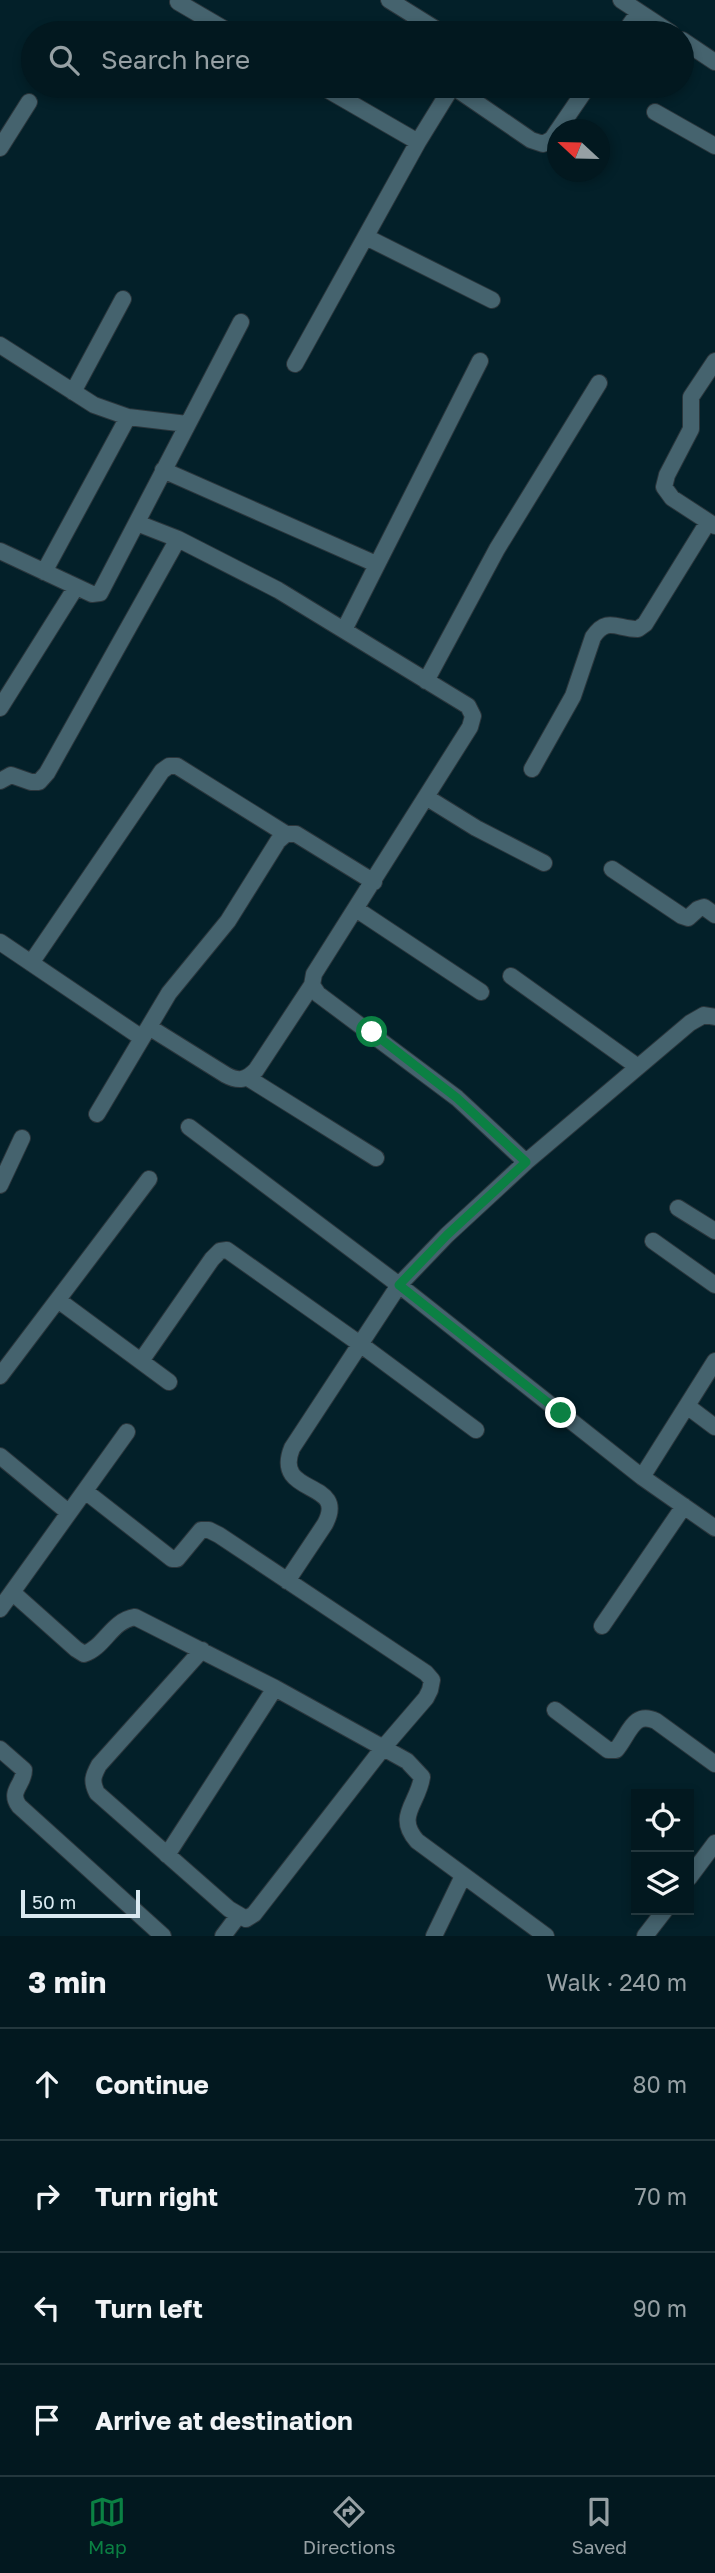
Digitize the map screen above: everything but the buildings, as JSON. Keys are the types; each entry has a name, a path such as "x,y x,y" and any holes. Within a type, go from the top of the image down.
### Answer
{"street":[{"path":"389,0 423,21"},
{"path":"621,0 653,21"},
{"path":"178,2 210,21"},
{"path":"633,21 639,12"},
{"path":"694,48 715,62"},
{"path":"342,98 418,142"},
{"path":"295,364 418,142 446,98"},
{"path":"470,98 531,140 543,144 547,142"},
{"path":"566,119 580,98"},
{"path":"0,148 29,102"},
{"path":"655,112 715,146"},
{"path":"366,237 492,300"},
{"path":"73,392 123,299"},
{"path":"0,551 92,594 100,593 242,322"},
{"path":"0,345 94,405 128,417 187,424"},
{"path":"344,630 480,361"},
{"path":"532,769 573,696 598,629 610,624 638,629 645,624 712,524 672,498 664,487 667,475 691,429 691,397 715,361"},
{"path":"425,681 497,549 599,383"},
{"path":"44,572 128,417"},
{"path":"163,470 376,565"},
{"path":"0,942 145,1033 236,1080 248,1078 312,985 314,974 374,882 470,727 474,716 468,706 278,590 178,540 137,523"},
{"path":"4,774 30,782 40,782 47,773 178,540"},
{"path":"0,708 76,587"},
{"path":"31,963 162,771 169,765 177,766 286,834 296,834 374,882"},
{"path":"426,797 476,828 544,863"},
{"path":"97,1114 169,993 236,910 278,841 286,834"},
{"path":"612,869 682,916 688,918 704,907 715,915"},
{"path":"356,909 481,992"},
{"path":"511,976 638,1067"},
{"path":"312,985 318,994 457,1098 526,1162"},
{"path":"287,1581 325,1524 331,1505 324,1496 296,1479 288,1470 287,1460 292,1448 399,1285 447,1235 526,1162 638,1067 690,1023 704,1015 715,1017"},
{"path":"248,1078 376,1157"},
{"path":"189,1127 399,1285 642,1477 715,1528"},
{"path":"0,1185 22,1138"},
{"path":"0,1376 149,1179"},
{"path":"678,1208 715,1231"},
{"path":"653,1241 715,1285"},
{"path":"141,1361 212,1259 220,1251 228,1250 476,1430"},
{"path":"58,1300 169,1382"},
{"path":"642,1477 715,1362"},
{"path":"687,1406 715,1427"},
{"path":"0,1609 127,1432"},
{"path":"0,1456 68,1513"},
{"path":"85,1490 172,1559 177,1559 201,1530 209,1530 432,1680 425,1698 254,1914 246,1919 238,1916 167,1855 97,1793 92,1783 99,1765 202,1650"},
{"path":"602,1626 684,1506"},
{"path":"12,1592 84,1654 92,1651 116,1624 135,1617 275,1688 407,1761 422,1777 420,1790 406,1821 409,1832 463,1876 546,1936"},
{"path":"167,1855 275,1688"},
{"path":"555,1710 608,1750 616,1750 639,1718 646,1716 715,1764"},
{"path":"0,1749 24,1770 24,1777 15,1793 19,1806 163,1936"},
{"path":"694,1874 709,1863 715,1843"},
{"path":"434,1936 463,1876"},
{"path":"645,1936 661,1915"},
{"path":"223,1936 238,1916"}],"route":[{"path":"372,1032 457,1098 526,1162 447,1235 399,1285 561,1413"}]}
